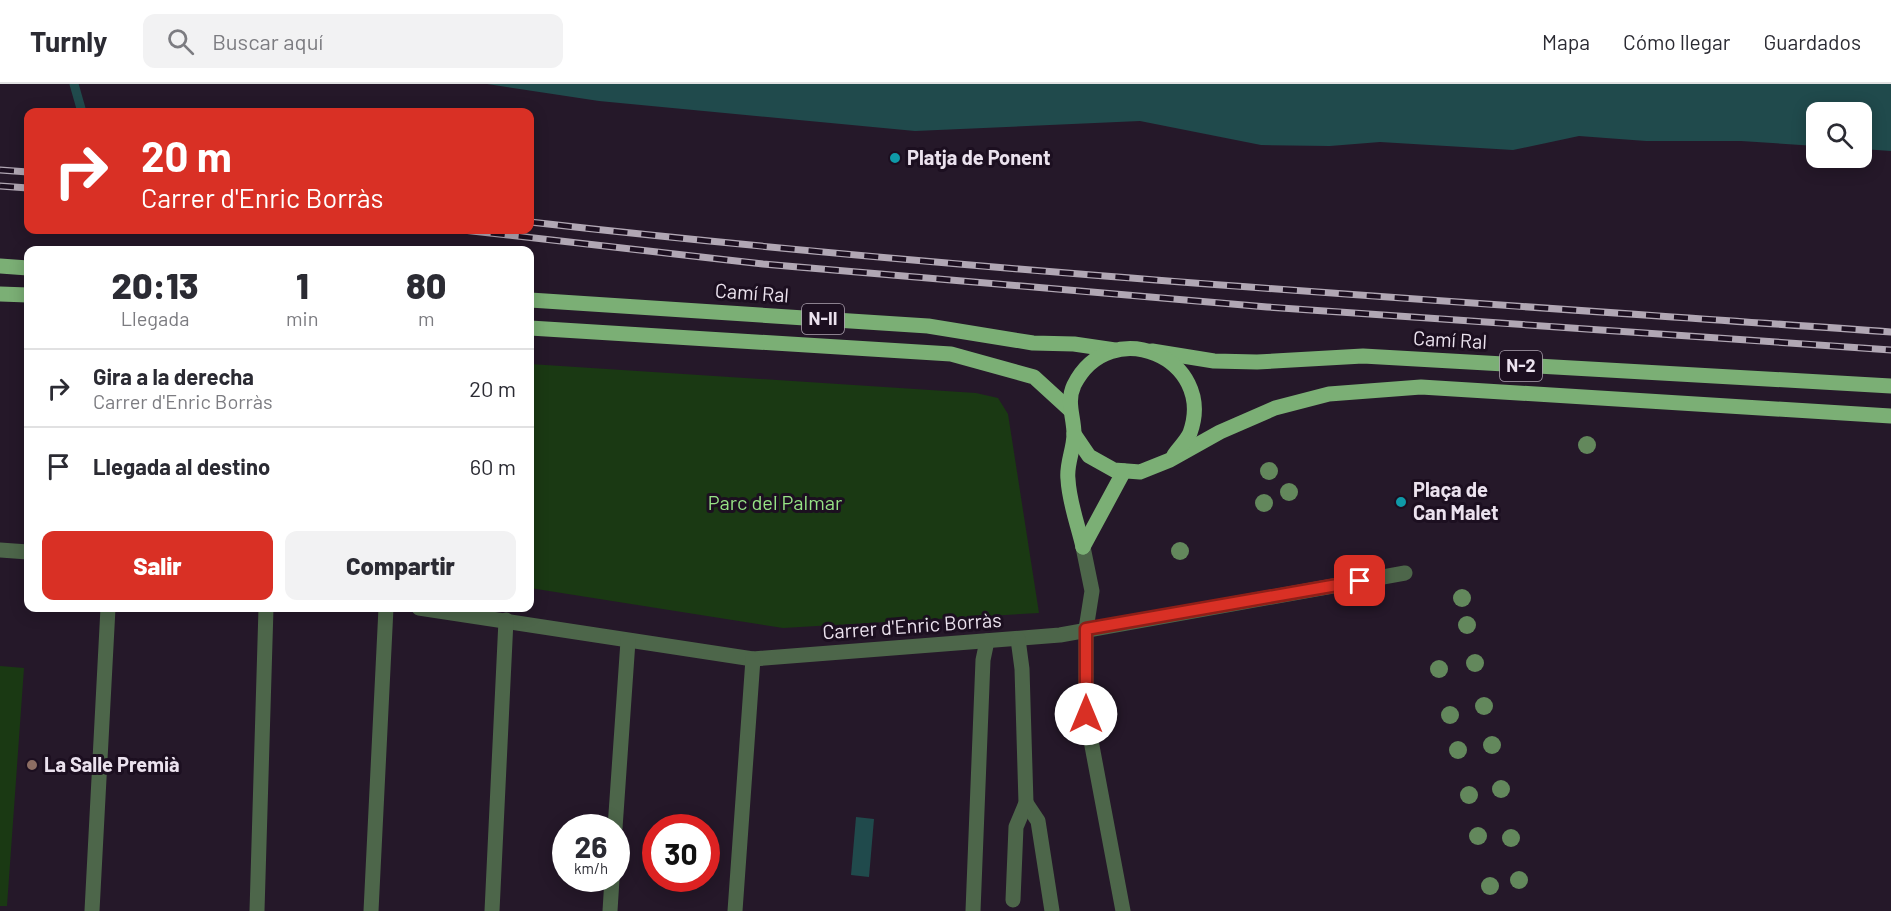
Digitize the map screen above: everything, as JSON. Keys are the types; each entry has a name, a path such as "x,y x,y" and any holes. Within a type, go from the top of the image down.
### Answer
{"main road":[{"path":"0,266 24,268"},
{"path":"0,294 24,295"},
{"name":"Camí Ral","path":"534,300 927,326 1033,343 1074,344 1115,350"},
{"name":"N-II","path":"534,328 951,354 1034,377 1069,409"},
{"name":"N-II","path":"1133,347 1152,351 1179,369 1192,393 1194,415 1190,435 1170,460 1140,472 1114,470 1089,456 1074,434 1069,409 1073,386 1087,366 1115,350 1133,347"},
{"name":"Camí Ral","path":"1152,351 1214,361 1257,362 1363,356 1891,386"},
{"name":"N-2","path":"1170,460 1220,432 1275,408 1329,394 1420,387 1891,416"},
{"path":"1074,434 1067,479 1083,547"},
{"path":"1083,547 1124,471"}],"street":[{"path":"1083,547 1092,591 1086,629 1086,714 1123,911"},
{"path":"0,550 24,552"},
{"name":"Carrer d'Enric Borràs","path":"448,612 753,659 1018,639 1406,573"},
{"path":"92,911 108,612"},
{"path":"257,911 266,612"},
{"path":"371,911 386,612"},
{"path":"492,911 506,620"},
{"path":"1013,900 1016,827 1026,803 1022,669 1018,639"},
{"path":"616,814 628,641"},
{"path":"973,911 984,660 987,641"},
{"path":"735,911 753,659"},
{"path":"1026,803 1038,821 1052,911"},
{"path":"610,911 611,892"}],"green space":[{"name":"Parc del Palmar","path":"534,364 976,393 998,398 1008,414 1039,613 783,628 534,589"},
{"path":"0,666 24,668 7,906 0,906"}],"shaded area":[{"path":"487,84 1891,84 1891,151 1872,150 1872,102 1806,102 1806,145 1741,141 1646,141 1579,136 1513,150 1380,142 1330,146 1261,145 1140,121 915,131 599,101"},
{"path":"856,817 874,819 869,877 851,875"}],"waterway":[{"path":"74,84 81,108"}],"railway":[{"path":"0,170 24,172"},
{"path":"0,186 24,188"},
{"path":"534,222 1040,271 1891,332"},
{"path":"498,234 763,264 1267,307 1891,350"}],"place":[{"name":"Platja de Ponent","path":"895,158"},
{"name":"Plaça de Can Malet","path":"1401,502"},
{"name":"La Salle Premià","path":"32,765"}],"route":[{"path":"1086,714 1086,629 1360,581"}]}
